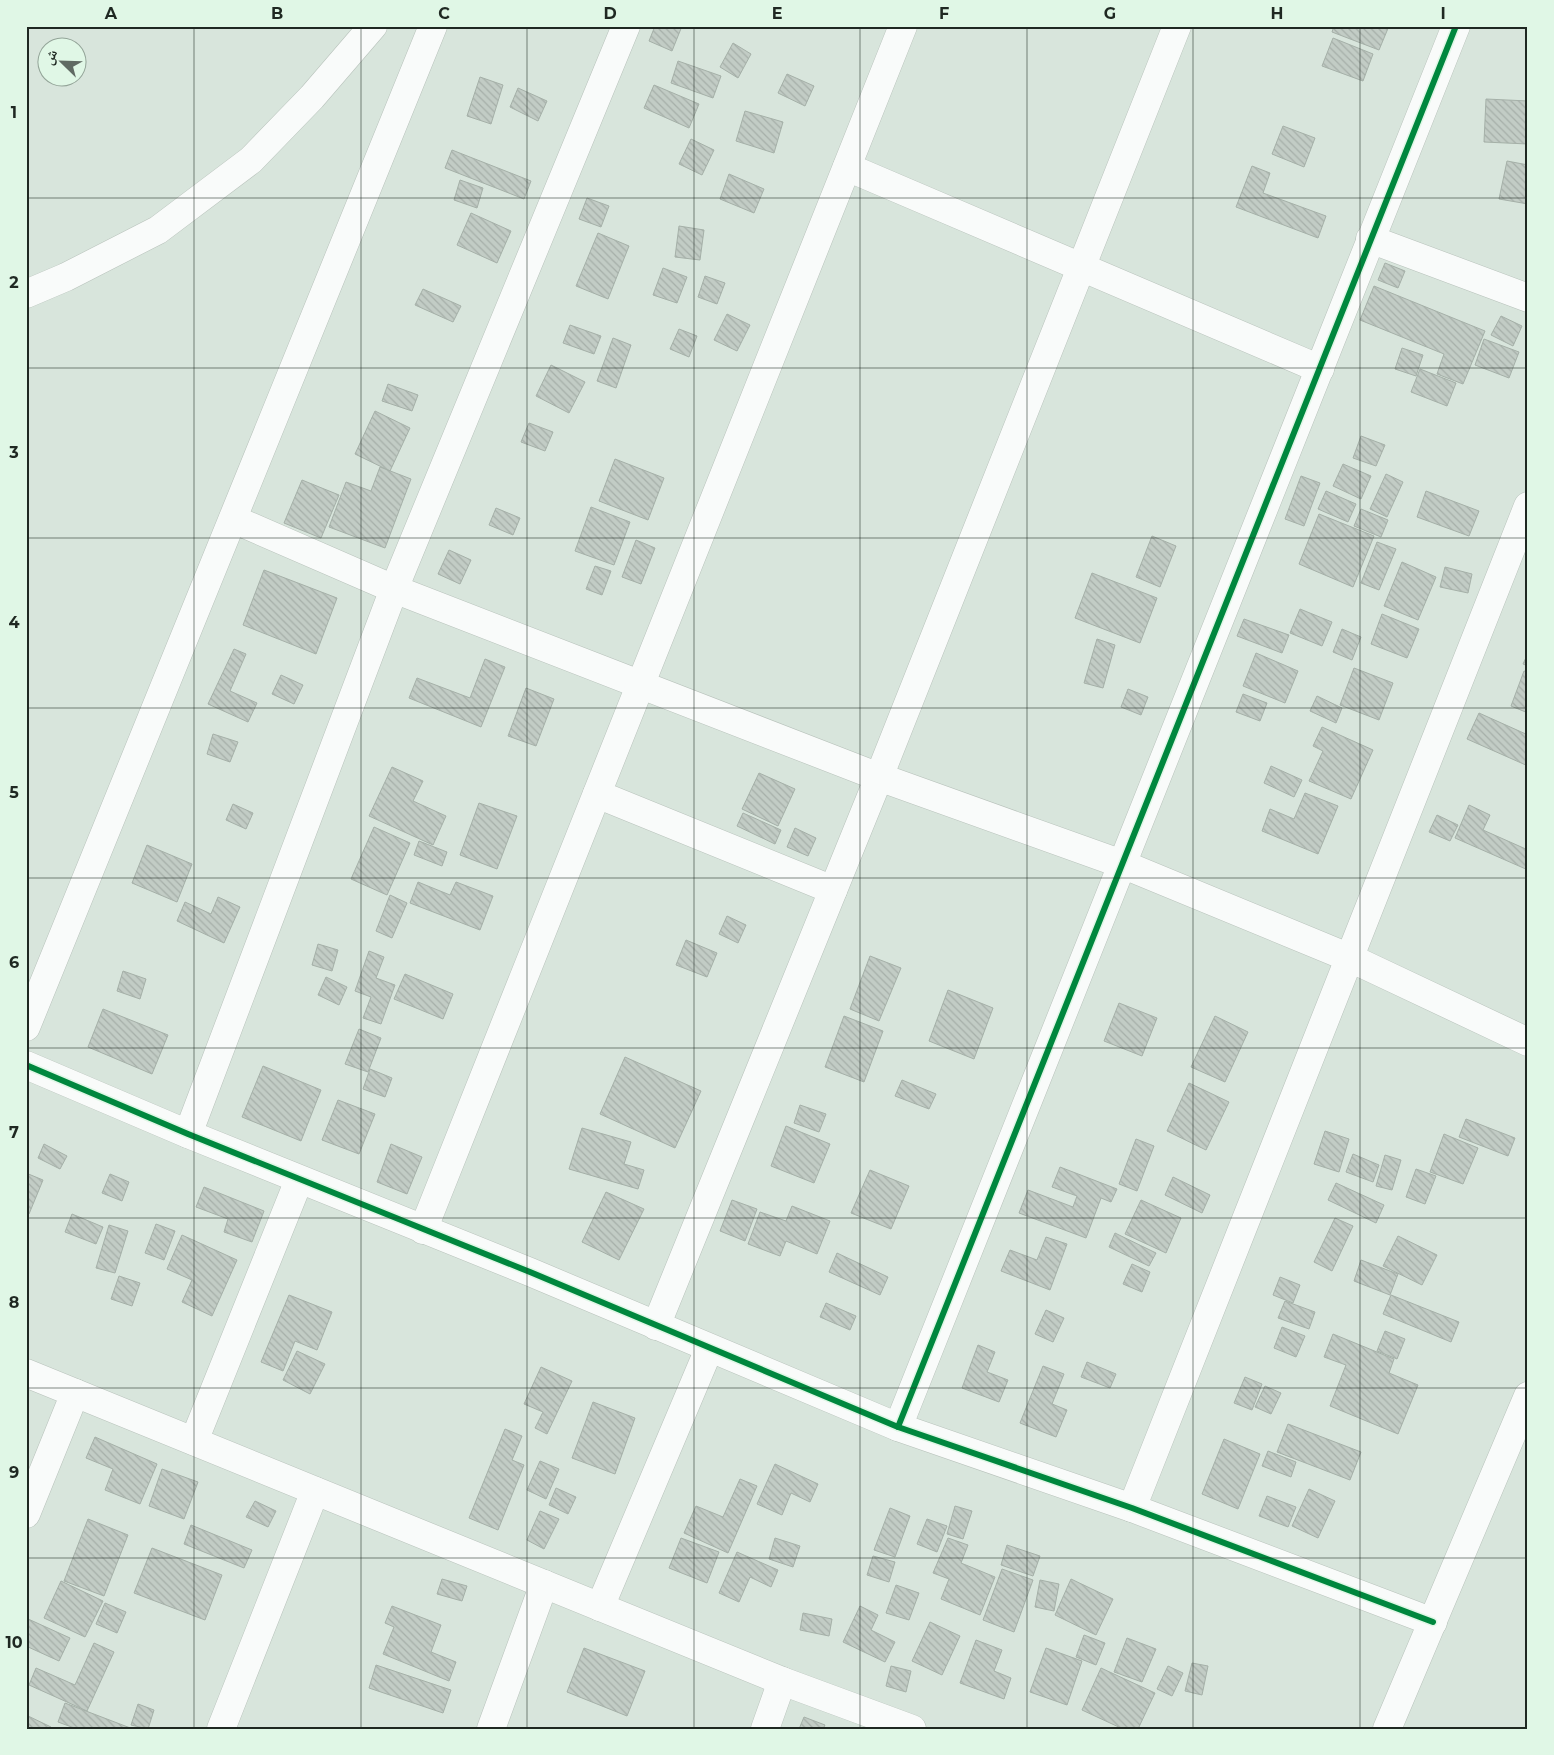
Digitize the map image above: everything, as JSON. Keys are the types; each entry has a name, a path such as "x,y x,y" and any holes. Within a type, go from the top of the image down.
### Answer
{"street":[{"path":"26,294 66,277 158,230 251,160 312,97 372,26"},
{"path":"26,1027 433,26"},
{"path":"188,1134 394,589 626,26"},
{"path":"423,1230 903,26"},
{"path":"656,1326 879,777 1177,26"},
{"path":"898,1426 1456,26"},
{"path":"847,166 1320,369"},
{"path":"1370,239 1528,298"},
{"path":"1132,1508 1528,506"},
{"path":"233,520 394,589 879,777 1122,864 1350,958 1528,1042"},
{"path":"597,794 833,890"},
{"path":"26,1065 299,1180 530,1272 898,1426 1132,1508 1433,1622"},
{"path":"194,1441 299,1180"},
{"path":"600,1607 708,1348"},
{"path":"26,1373 782,1681 912,1729"},
{"path":"26,1514 74,1393"},
{"path":"1387,1729 1528,1396"},
{"path":"221,1729 315,1491"},
{"path":"491,1729 544,1584"},
{"path":"765,1729 782,1681"}],"building":[{"path":"655,26 682,26 672,51 649,41"},
{"path":"1334,26 1389,26 1379,50 1332,32"},
{"path":"1333,38 1373,54 1363,81 1322,66"},
{"path":"733,43 751,54 738,78 720,67"},
{"path":"678,61 721,76 713,98 671,83"},
{"path":"787,74 814,86 805,106 778,93"},
{"path":"480,77 503,85 491,124 467,116"},
{"path":"654,85 699,104 689,128 644,108"},
{"path":"518,88 547,101 538,121 510,107"},
{"path":"1486,99 1528,101 1528,144 1484,142"},
{"path":"745,111 783,122 774,153 736,141"},
{"path":"1283,126 1315,138 1304,167 1272,154"},
{"path":"691,139 714,150 702,175 679,164"},
{"path":"452,150 531,181 524,199 445,168"},
{"path":"1507,161 1528,165 1528,204 1499,199"},
{"path":"1252,166 1270,173 1263,193 1326,216 1318,238 1236,207"},
{"path":"729,174 764,189 754,213 720,199"},
{"path":"460,180 483,188 477,208 454,200"},
{"path":"587,198 609,206 601,227 579,219"},
{"path":"471,213 511,231 497,263 457,245"},
{"path":"679,226 704,230 700,260 675,257"},
{"path":"598,233 629,246 608,299 576,286"},
{"path":"1385,263 1405,271 1398,288 1378,280"},
{"path":"663,268 687,277 677,303 653,295"},
{"path":"705,276 725,283 717,304 698,297"},
{"path":"1374,286 1485,331 1463,384 1437,374 1444,354 1360,320"},
{"path":"423,289 461,306 453,322 415,305"},
{"path":"727,314 750,325 737,351 714,340"},
{"path":"1501,316 1522,326 1513,346 1491,335"},
{"path":"570,325 601,336 594,354 563,343"},
{"path":"679,329 697,336 689,357 670,349"},
{"path":"613,338 631,345 616,388 597,381"},
{"path":"1484,339 1519,352 1509,378 1475,365"},
{"path":"1402,348 1423,355 1416,376 1395,369"},
{"path":"551,365 585,382 569,413 536,396"},
{"path":"1420,369 1456,383 1447,406 1411,392"},
{"path":"388,384 418,395 412,411 382,401"},
{"path":"375,411 410,428 390,471 355,454"},
{"path":"529,423 553,432 545,451 521,442"},
{"path":"1361,436 1385,445 1376,466 1353,458"},
{"path":"615,459 664,478 648,520 599,501"},
{"path":"1343,464 1371,476 1361,499 1333,486"},
{"path":"380,467 411,479 385,548 329,527 346,482 371,491"},
{"path":"1386,474 1403,482 1387,517 1370,509"},
{"path":"1301,476 1320,483 1304,526 1285,519"},
{"path":"302,480 339,495 321,538 284,523"},
{"path":"1326,491 1356,504 1348,522 1318,509"},
{"path":"1426,491 1479,511 1469,536 1417,517"},
{"path":"591,507 630,522 614,565 575,551"},
{"path":"496,508 520,518 513,535 489,525"},
{"path":"1361,509 1388,520 1381,537 1354,526"},
{"path":"1319,514 1374,536 1353,587 1299,564"},
{"path":"1152,536 1176,546 1160,587 1136,577"},
{"path":"636,540 655,548 641,584 622,577"},
{"path":"1377,542 1396,549 1379,590 1361,583"},
{"path":"449,550 471,560 460,584 438,574"},
{"path":"1402,562 1436,577 1418,620 1384,606"},
{"path":"595,566 611,571 602,595 586,589"},
{"path":"1445,567 1472,574 1468,593 1440,587"},
{"path":"264,570 337,598 316,654 243,625"},
{"path":"1092,573 1157,598 1140,643 1075,618"},
{"path":"1300,609 1332,622 1322,646 1290,633"},
{"path":"1382,614 1419,629 1407,658 1371,644"},
{"path":"1244,619 1289,635 1282,653 1237,636"},
{"path":"1342,629 1361,637 1352,660 1333,652"},
{"path":"1097,639 1115,645 1103,688 1084,683"},
{"path":"234,649 246,654 230,691 257,703 248,722 208,704"},
{"path":"1256,653 1298,671 1285,703 1243,686"},
{"path":"1528,653 1528,666 1523,664"},
{"path":"485,659 505,667 481,727 409,698 417,678 470,698"},
{"path":"1354,668 1393,683 1379,720 1340,705"},
{"path":"1524,671 1528,672 1528,713 1511,706"},
{"path":"281,675 303,685 294,704 272,694"},
{"path":"526,688 554,699 536,746 508,736"},
{"path":"1128,689 1148,697 1141,715 1121,707"},
{"path":"1243,694 1267,703 1260,721 1236,712"},
{"path":"1317,696 1342,708 1336,723 1310,711"},
{"path":"1479,713 1528,735 1528,766 1467,739"},
{"path":"1322,727 1373,750 1351,799 1309,781 1323,751 1313,746"},
{"path":"213,734 238,742 230,762 207,754"},
{"path":"1271,766 1302,780 1294,797 1264,783"},
{"path":"392,767 423,781 413,801 446,816 433,845 369,816"},
{"path":"759,773 795,789 778,826 742,809"},
{"path":"1305,793 1338,806 1318,854 1262,831 1270,809 1294,819"},
{"path":"479,803 517,816 497,869 460,855"},
{"path":"233,804 253,813 246,829 226,820"},
{"path":"1469,805 1490,815 1483,830 1528,850 1528,870 1455,838"},
{"path":"743,813 781,830 775,844 737,826"},
{"path":"1437,815 1458,825 1450,841 1429,832"},
{"path":"374,827 410,843 387,895 351,879"},
{"path":"795,828 816,838 808,856 787,847"},
{"path":"419,841 447,852 442,866 414,855"},
{"path":"147,845 192,864 177,902 132,883"},
{"path":"418,882 450,895 456,882 493,896 480,930 410,903"},
{"path":"390,895 407,903 392,938 376,931"},
{"path":"218,897 240,907 224,943 177,921 185,902 211,914"},
{"path":"727,916 746,925 738,943 719,934"},
{"path":"686,940 717,953 707,977 676,965"},
{"path":"318,944 338,950 332,971 312,965"},
{"path":"369,951 384,957 376,978 395,985 381,1024 363,1018 371,997 355,991"},
{"path":"870,956 901,968 879,1021 850,1009"},
{"path":"123,971 146,979 140,999 117,991"},
{"path":"405,974 453,994 443,1019 394,999"},
{"path":"326,977 347,987 339,1005 318,995"},
{"path":"948,990 993,1008 974,1059 929,1041"},
{"path":"1119,1003 1157,1018 1142,1056 1104,1041"},
{"path":"103,1009 168,1035 152,1074 88,1047"},
{"path":"844,1016 883,1031 864,1082 825,1067"},
{"path":"1215,1016 1248,1032 1225,1082 1191,1067"},
{"path":"359,1029 381,1038 368,1072 345,1064"},
{"path":"625,1057 701,1091 675,1148 600,1114"},
{"path":"263,1066 321,1090 301,1141 242,1117"},
{"path":"370,1069 392,1078 385,1097 363,1089"},
{"path":"902,1080 936,1094 929,1109 895,1096"},
{"path":"1189,1083 1229,1102 1206,1150 1167,1131"},
{"path":"338,1100 375,1114 359,1154 322,1140"},
{"path":"800,1105 826,1114 819,1132 794,1123"},
{"path":"1466,1119 1515,1138 1508,1156 1459,1137"},
{"path":"786,1126 830,1144 814,1183 771,1166"},
{"path":"582,1128 631,1142 624,1164 644,1170 638,1189 569,1169"},
{"path":"1325,1131 1349,1139 1339,1172 1314,1164"},
{"path":"1444,1134 1478,1148 1463,1184 1430,1172"},
{"path":"1136,1139 1154,1146 1137,1191 1119,1184"},
{"path":"44,1144 67,1156 60,1169 38,1158"},
{"path":"391,1144 422,1157 407,1194 377,1182"},
{"path":"1353,1154 1379,1165 1373,1182 1346,1172"},
{"path":"1385,1155 1401,1160 1392,1190 1376,1186"},
{"path":"1060,1167 1117,1189 1111,1202 1101,1198 1086,1238 1019,1213 1028,1190 1073,1207 1077,1196 1052,1187"},
{"path":"1416,1169 1436,1176 1425,1204 1406,1197"},
{"path":"870,1170 909,1186 891,1229 851,1213"},
{"path":"26,1173 43,1180 29,1214 26,1212"},
{"path":"110,1174 129,1182 122,1201 102,1193"},
{"path":"1173,1177 1210,1195 1202,1213 1165,1195"},
{"path":"1336,1183 1384,1205 1376,1223 1328,1200"},
{"path":"204,1187 264,1211 252,1242 224,1232 228,1219 196,1207"},
{"path":"606,1192 644,1209 619,1260 582,1242"},
{"path":"732,1200 757,1209 745,1241 720,1231"},
{"path":"1141,1200 1181,1218 1166,1253 1125,1234"},
{"path":"792,1206 830,1221 817,1254 786,1241 780,1256 748,1244 760,1212 786,1221"},
{"path":"72,1214 103,1227 96,1244 65,1232"},
{"path":"1335,1218 1353,1226 1332,1271 1314,1262"},
{"path":"156,1224 175,1231 164,1260 145,1253"},
{"path":"109,1225 128,1231 115,1273 96,1268"},
{"path":"1115,1233 1156,1253 1149,1266 1109,1247"},
{"path":"182,1235 237,1260 212,1316 182,1302 192,1280 167,1269"},
{"path":"1398,1236 1437,1255 1422,1285 1383,1266"},
{"path":"1046,1237 1067,1244 1050,1290 1001,1271 1010,1250 1037,1260"},
{"path":"837,1253 888,1277 880,1295 829,1272"},
{"path":"1361,1260 1398,1274 1390,1295 1354,1281"},
{"path":"1132,1264 1150,1272 1142,1292 1123,1284"},
{"path":"119,1276 140,1283 132,1306 111,1299"},
{"path":"1280,1277 1300,1285 1293,1303 1273,1295"},
{"path":"289,1295 332,1312 317,1350 295,1341 283,1371 261,1362"},
{"path":"1391,1295 1459,1322 1451,1342 1383,1314"},
{"path":"1285,1301 1315,1312 1309,1329 1278,1318"},
{"path":"826,1303 856,1316 850,1330 820,1317"},
{"path":"1046,1310 1064,1318 1053,1342 1035,1334"},
{"path":"1282,1327 1305,1336 1296,1357 1274,1348"},
{"path":"1385,1331 1405,1339 1397,1359 1377,1351"},
{"path":"1333,1334 1394,1359 1389,1373 1418,1385 1398,1434 1330,1406 1346,1365 1324,1357"},
{"path":"978,1345 995,1352 987,1372 1008,1380 999,1402 962,1388"},
{"path":"297,1351 325,1364 310,1394 283,1380"},
{"path":"1087,1362 1116,1374 1110,1388 1081,1377"},
{"path":"1043,1366 1064,1374 1052,1404 1067,1410 1056,1437 1020,1423"},
{"path":"541,1367 572,1381 547,1434 535,1428 543,1412 524,1404"},
{"path":"1245,1377 1262,1384 1252,1410 1234,1403"},
{"path":"1265,1386 1281,1393 1271,1414 1255,1407"},
{"path":"593,1402 635,1418 615,1474 572,1458"},
{"path":"1288,1424 1361,1452 1350,1480 1277,1452"},
{"path":"505,1429 522,1436 512,1460 524,1465 498,1530 469,1518"},
{"path":"95,1437 157,1464 140,1504 105,1490 113,1469 86,1458"},
{"path":"1224,1439 1260,1454 1238,1509 1202,1494"},
{"path":"1268,1451 1296,1462 1291,1477 1262,1466"},
{"path":"540,1461 559,1469 546,1499 527,1490"},
{"path":"775,1464 818,1484 810,1502 791,1493 782,1515 757,1504"},
{"path":"162,1469 198,1482 184,1519 149,1506"},
{"path":"740,1479 757,1486 728,1553 684,1533 696,1506 723,1517"},
{"path":"556,1488 576,1497 568,1514 549,1505"},
{"path":"1309,1489 1335,1501 1318,1538 1292,1526"},
{"path":"1267,1496 1296,1507 1288,1527 1259,1516"},
{"path":"255,1501 276,1511 268,1527 246,1517"},
{"path":"955,1506 972,1511 963,1539 947,1534"},
{"path":"890,1508 910,1516 895,1557 874,1550"},
{"path":"540,1511 559,1519 544,1549 527,1540"},
{"path":"88,1519 128,1535 104,1596 64,1581"},
{"path":"927,1519 947,1526 937,1552 917,1544"},
{"path":"191,1525 252,1550 244,1568 184,1544"},
{"path":"681,1538 719,1552 707,1583 669,1568"},
{"path":"775,1538 800,1546 793,1567 769,1559"},
{"path":"948,1538 968,1545 961,1563 995,1577 980,1615 941,1599 949,1579 933,1573"},
{"path":"1007,1545 1040,1556 1033,1576 1001,1565"},
{"path":"152,1548 222,1575 205,1620 134,1593"},
{"path":"737,1552 778,1570 771,1587 750,1577 739,1602 719,1593"},
{"path":"873,1556 895,1562 889,1582 867,1575"},
{"path":"1002,1569 1033,1580 1014,1632 983,1620"},
{"path":"442,1579 467,1586 462,1601 437,1594"},
{"path":"1071,1579 1113,1599 1096,1635 1055,1615"},
{"path":"1040,1580 1059,1584 1054,1611 1035,1607"},
{"path":"61,1581 103,1601 85,1637 44,1618"},
{"path":"896,1585 919,1593 909,1620 886,1613"},
{"path":"105,1603 126,1612 117,1633 96,1624"},
{"path":"392,1606 441,1625 431,1652 456,1662 449,1681 383,1654 394,1627 385,1623"},
{"path":"860,1606 878,1615 871,1630 895,1642 885,1662 843,1642"},
{"path":"803,1613 832,1619 829,1636 800,1630"},
{"path":"26,1618 70,1638 59,1661 26,1646"},
{"path":"930,1622 960,1636 942,1675 912,1661"},
{"path":"1084,1635 1105,1643 1096,1665 1076,1657"},
{"path":"1127,1638 1156,1649 1142,1682 1114,1672"},
{"path":"976,1640 1002,1650 994,1671 1011,1678 1004,1699 960,1683"},
{"path":"94,1643 114,1652 87,1711 29,1685 36,1668 75,1685"},
{"path":"584,1648 645,1671 627,1716 567,1692"},
{"path":"1046,1648 1082,1661 1067,1705 1030,1692"},
{"path":"1192,1663 1208,1666 1202,1695 1185,1691"},
{"path":"376,1665 451,1690 443,1713 369,1688"},
{"path":"891,1666 911,1671 906,1692 886,1686"},
{"path":"1168,1666 1183,1673 1172,1696 1157,1689"},
{"path":"1101,1668 1155,1693 1138,1729 1123,1729 1082,1710"},
{"path":"65,1703 133,1729 77,1729 58,1722"},
{"path":"138,1704 154,1710 148,1729 131,1725"},
{"path":"26,1715 51,1727 50,1729 26,1729"},
{"path":"804,1717 825,1725 823,1729 799,1729"}],"cycle path":[{"path":"898,1427 1456,26"},
{"path":"26,1065 188,1134 530,1272 898,1427 1132,1508 1433,1622"}]}
